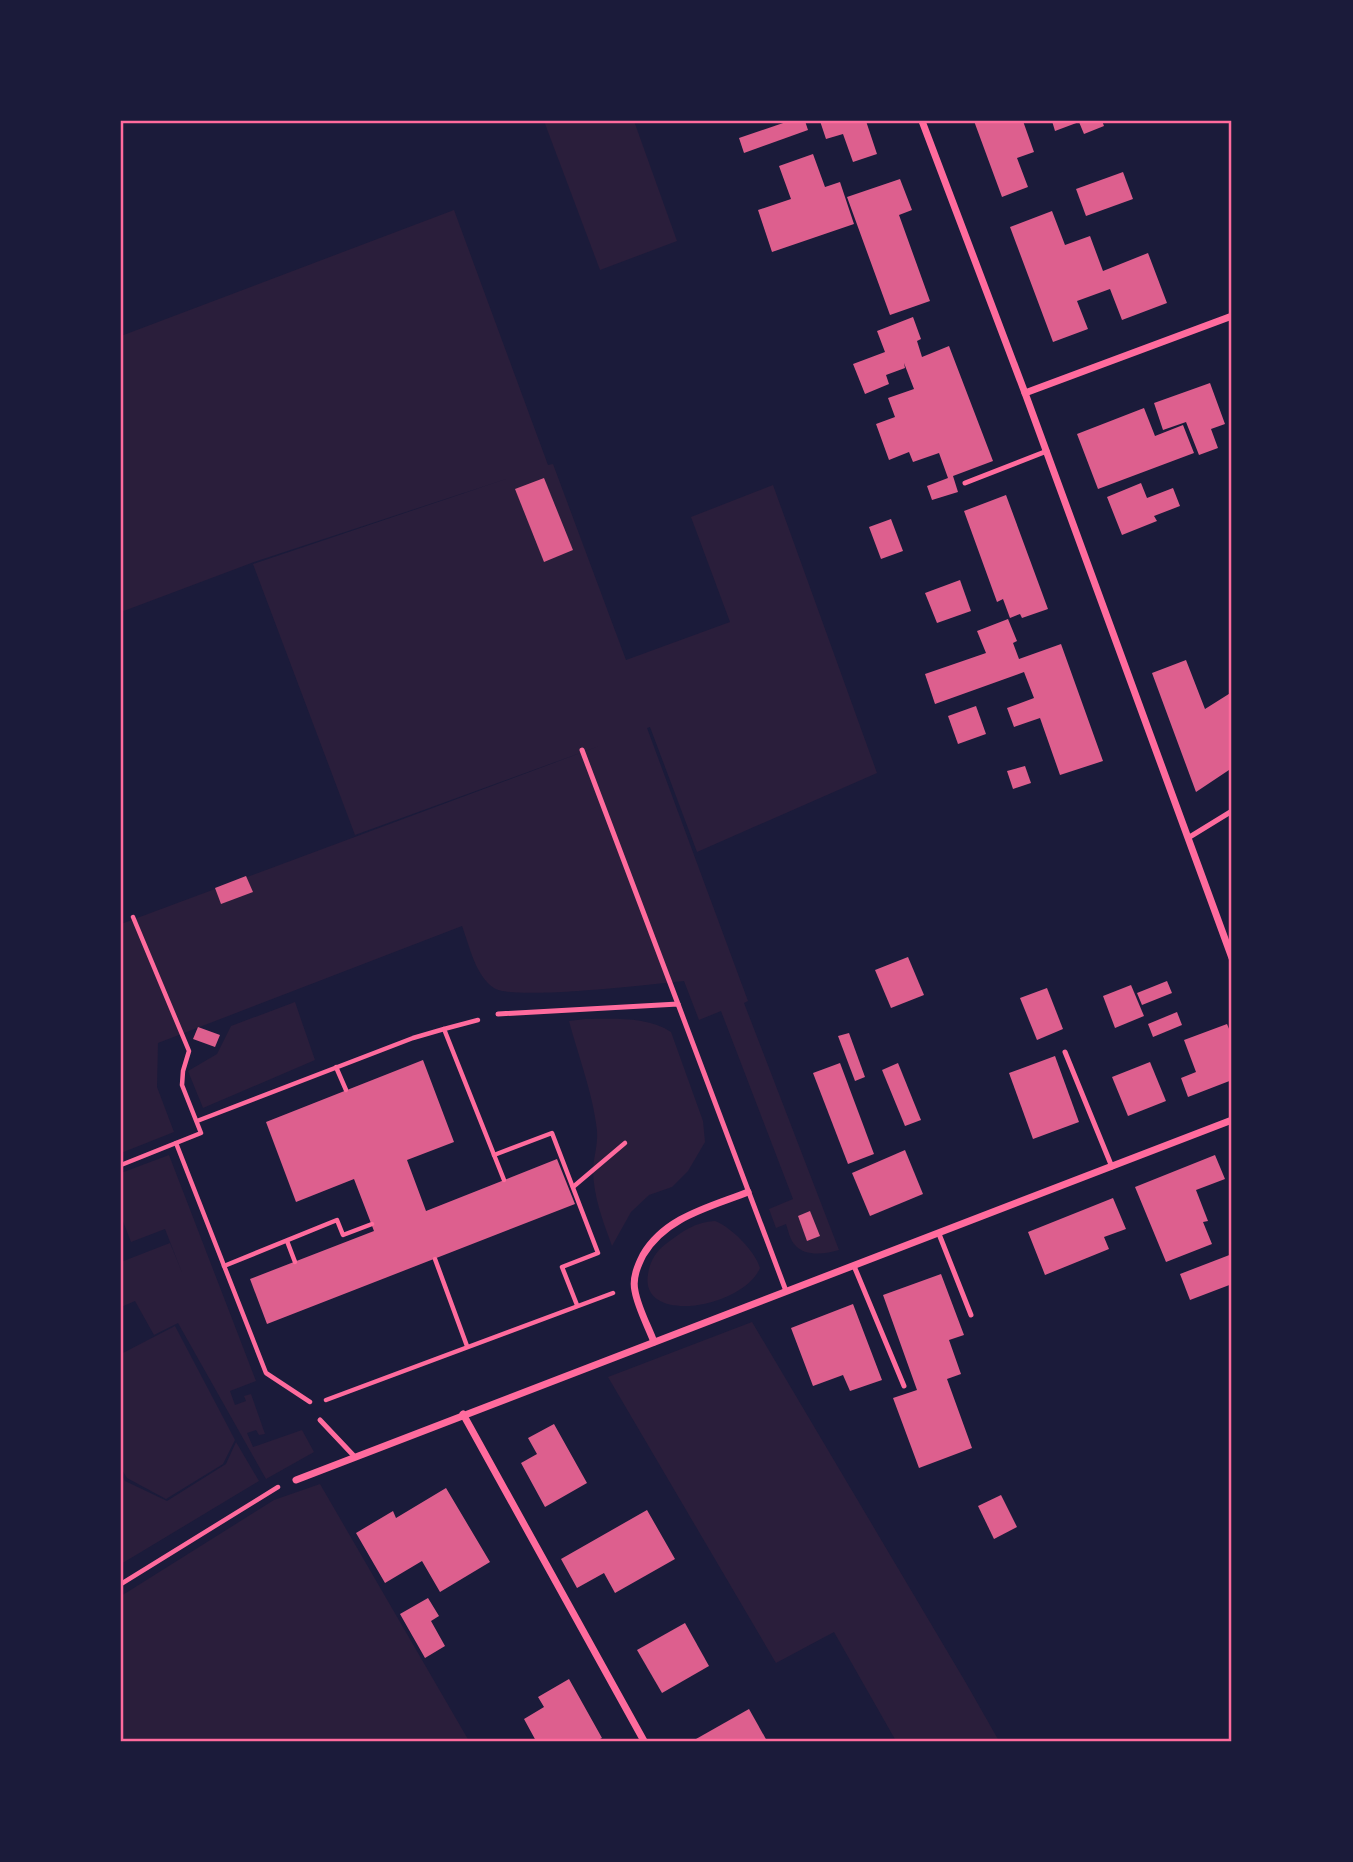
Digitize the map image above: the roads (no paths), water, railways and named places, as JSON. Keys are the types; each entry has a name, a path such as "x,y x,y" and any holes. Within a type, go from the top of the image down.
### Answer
{"street":[{"path":"922,121 1047,452 1232,958"},
{"path":"1025,393 1232,316"},
{"path":"296,1480 1232,1120"},
{"path":"654,1342 634,1289 637,1267 647,1249 659,1233 678,1220 748,1192"},
{"path":"463,1414 645,1741"}],"lane":[{"path":"965,483 1047,452"},
{"path":"582,750 786,1292"},
{"path":"1188,838 1232,811"},
{"path":"498,1014 678,1004"},
{"path":"1065,1052 1112,1167"},
{"path":"939,1234 971,1315"},
{"path":"854,1266 904,1385"},
{"path":"320,1420 354,1456"}]}
